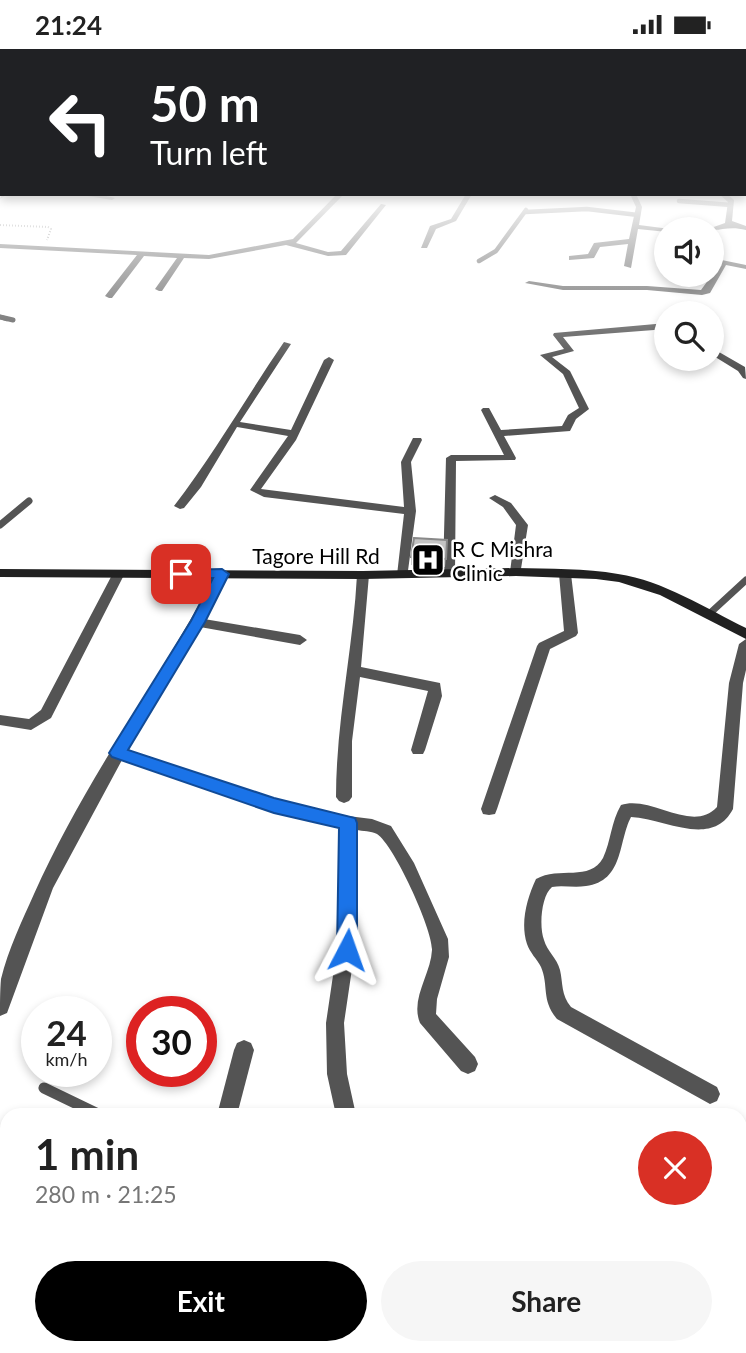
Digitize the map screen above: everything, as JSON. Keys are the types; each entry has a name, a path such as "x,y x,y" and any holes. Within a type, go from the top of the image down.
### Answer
{"main road":[{"name":"Tagore Hill Rd","path":"0,573 403,575 516,572 620,578 664,592 746,634"}],"street":[{"path":"8,247 209,257 276,247"},
{"path":"299,247 328,254 344,253 349,247"},
{"path":"572,258 591,256 596,247"},
{"path":"628,266 632,247"},
{"path":"109,296 142,254"},
{"path":"159,289 181,257"},
{"path":"724,263 746,267"},
{"path":"530,283 563,288 704,293 708,287"},
{"path":"499,433 566,429 572,417 584,409 567,373 545,355 570,351 557,335 654,327"},
{"path":"180,506 196,487 234,424 288,344"},
{"path":"724,358 742,369 746,376"},
{"path":"329,360 294,434 256,485 256,492 410,511"},
{"path":"449,573 450,459 510,459 486,410"},
{"path":"234,424 294,434"},
{"path":"403,575 410,511 405,463 417,440"},
{"path":"495,498 507,505 522,525 516,572"},
{"path":"0,1007 36,908 118,753 198,622 222,574"},
{"path":"489,809 544,646 565,638 572,630 565,574"},
{"path":"0,720 25,725 41,719 118,575"},
{"path":"344,797 343,746 356,671 363,575"},
{"path":"198,622 300,640"},
{"path":"709,1094 564,1013 556,1005 550,966 534,940 534,930 538,892 542,884 555,879 591,879 602,872 611,860 622,816 627,810 641,809 694,823 719,820 725,809 736,683 746,644"},
{"path":"356,671 435,687 436,696 418,750"},
{"path":"118,753 274,806 385,831 392,839 438,928 439,961 428,997 427,1017 468,1064"},
{"path":"344,1108 337,1074 335,1023 349,927 348,823"},
{"path":"229,1108 244,1050"}],"lane":[{"path":"480,261 499,247"},
{"path":"0,317 13,320"},
{"path":"0,525 29,501"},
{"path":"708,615 746,580"},
{"path":"44,1088 85,1108"}],"path":[{"path":"38,250 41,247"}],"building":[{"path":"414,538 447,540 446,559 411,557"}],"place":[{"name":"R C Mishra Clinic","path":"428,560"}],"route":[{"path":"181,574 222,574 198,622 118,753 274,806 348,823 347,950"}]}
